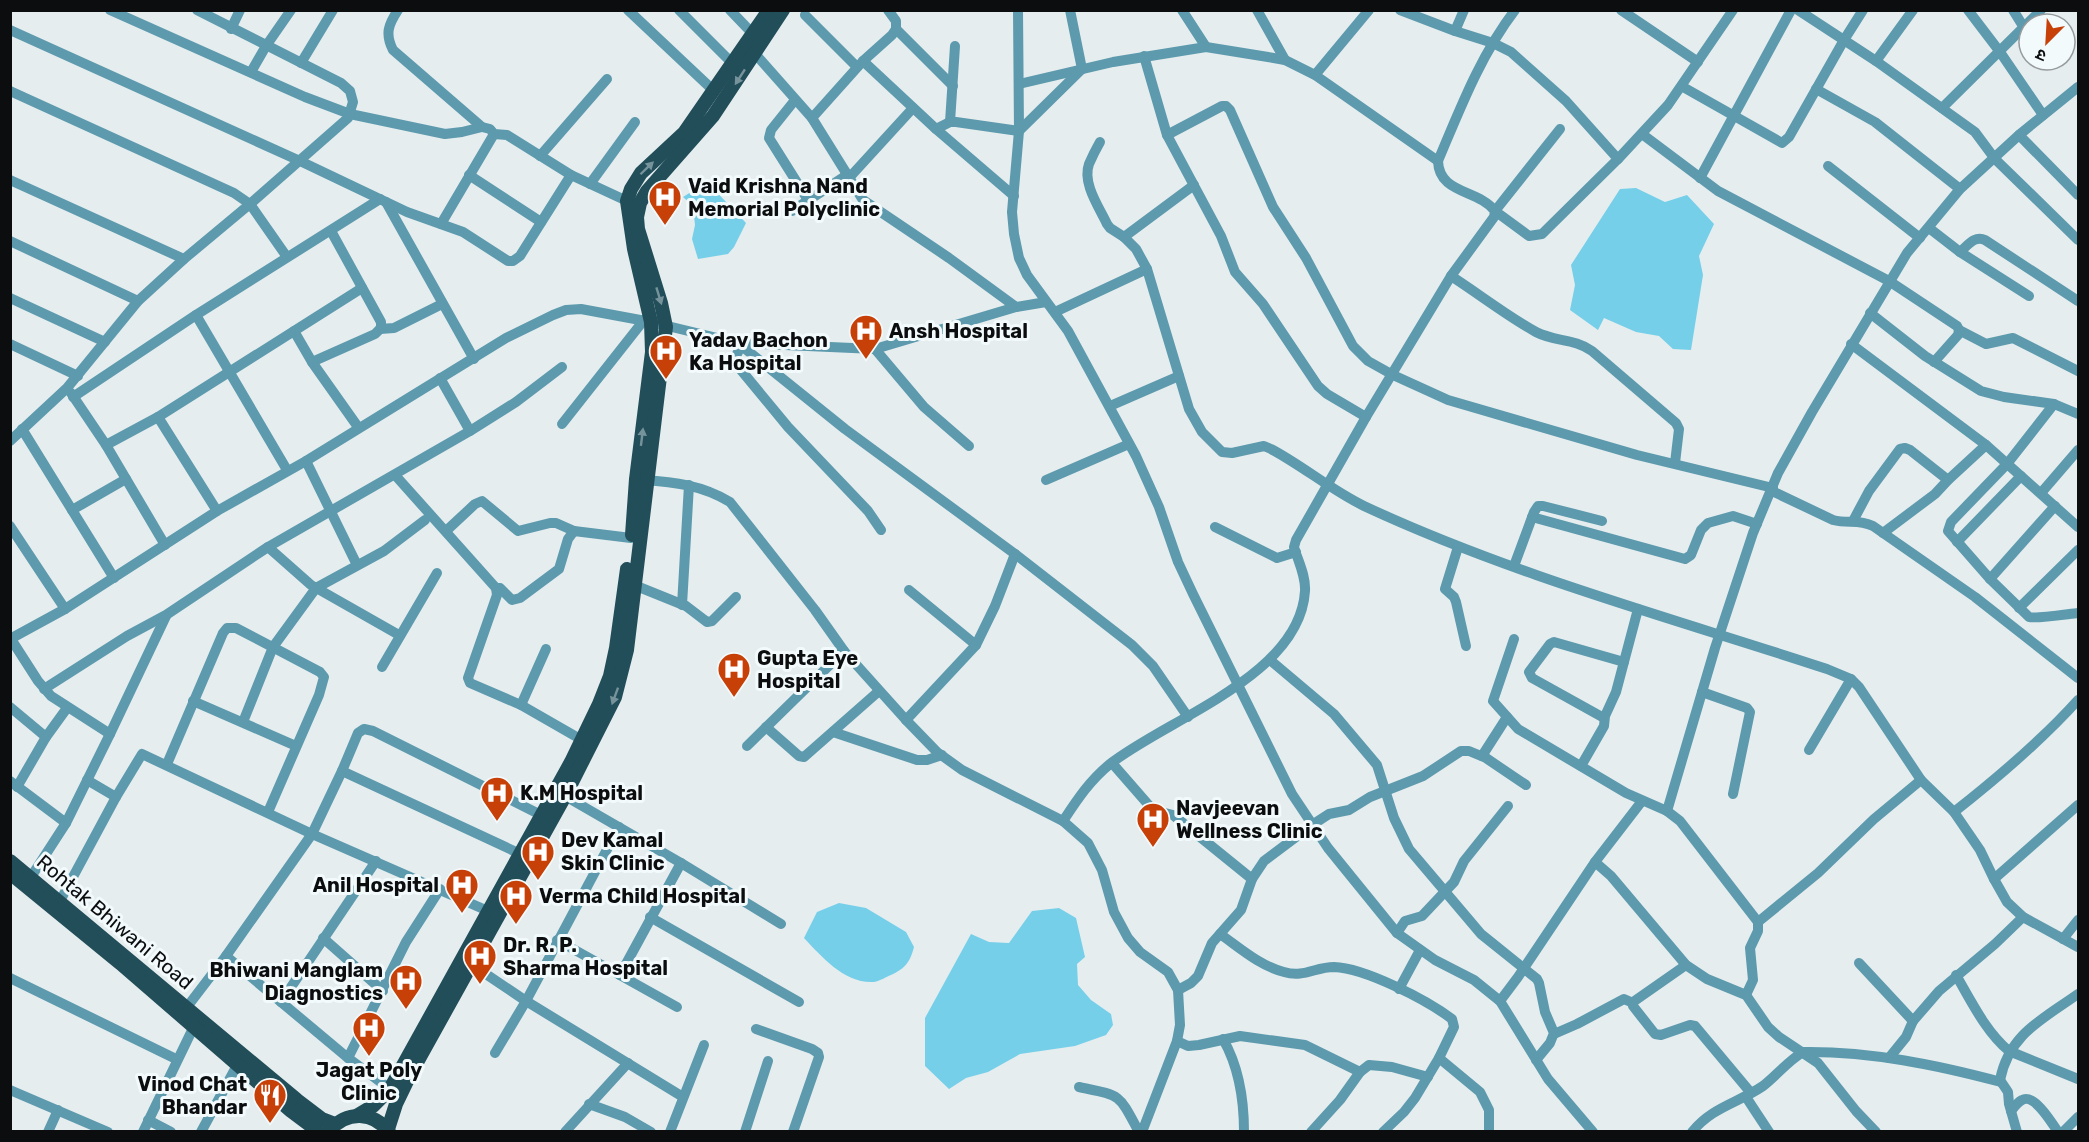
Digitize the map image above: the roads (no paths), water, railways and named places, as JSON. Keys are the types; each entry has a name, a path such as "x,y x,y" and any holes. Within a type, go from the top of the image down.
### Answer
{"main road":[{"path":"10,873 240,1059 332,1128 348,1117 358,1115 369,1116 380,1121 389,1130 396,1104 525,857 541,815 582,740 610,676 666,327 638,229 637,217 640,203 661,175 713,116 769,10"},
{"path":"358,1115 373,1106 390,1089 488,911 565,796 615,697 627,650 634,585 652,352 627,201 630,189 641,173 684,133 733,64 783,10"},
{"name":"Rohtak Bhiwani Road","path":"10,861 187,1007 196,1022"},
{"path":"240,1059 291,1111 319,1131"}],"street":[{"path":"110,10 305,97 350,114 439,133 462,132 482,127"},
{"path":"70,393 78,376 138,301 300,161 350,114 352,102 347,86 197,10"},
{"path":"231,29 240,10"},
{"path":"251,72 291,10"},
{"path":"302,63 333,10"},
{"path":"398,10 387,30 393,50 482,127 490,129 494,134 507,135 571,175 627,201"},
{"path":"628,10 714,91"},
{"path":"679,10 733,64"},
{"path":"730,10 751,43 795,100 812,118 858,194 868,205 949,258 1016,308"},
{"path":"888,10 896,21 896,29 953,86"},
{"path":"1018,10 1019,131 1014,196 1014,234 1019,258 1027,275 1068,331 1110,406 1159,507 1178,562 1237,685 1293,794 1334,856 1397,933 1420,950 1474,980 1500,1001 1536,1060 1567,1102 1593,1131"},
{"path":"1070,10 1082,69"},
{"path":"1182,10 1206,47"},
{"path":"1257,10 1285,60"},
{"path":"1315,75 1369,10"},
{"path":"1400,10 1455,32 1493,43 1519,58 1566,101 1618,159"},
{"path":"1455,32 1464,10"},
{"path":"1515,10 1471,82 1438,161 1438,171 1444,181 1486,202 1529,236 1542,234 1642,134 1683,87 1733,10"},
{"path":"1621,10 1698,62"},
{"path":"1700,178 1791,10"},
{"path":"1798,10 1876,61 1975,132 1995,159 2079,240"},
{"path":"1683,87 1782,143 1789,136 1863,10"},
{"path":"1876,61 1912,10"},
{"path":"1968,10 2043,115"},
{"path":"805,15 1014,196"},
{"path":"812,118 860,64 896,29"},
{"path":"10,30 416,216 470,235 502,259 511,262 520,256 571,175"},
{"path":"1942,108 2017,33"},
{"path":"950,122 955,46"},
{"path":"1019,84 1144,56 1206,47 1285,60 1315,75 1438,161"},
{"path":"1144,56 1167,135 1221,236 1234,272 1263,304 1311,377 1327,394 1366,417"},
{"path":"1019,131 1082,69"},
{"path":"540,156 607,79"},
{"path":"1667,811 1720,634 1757,524 1786,458 1851,344 1907,253 1960,189 2019,135 2079,87"},
{"path":"1816,88 1880,126 1960,189"},
{"path":"10,91 218,185 250,204 287,257"},
{"path":"795,100 771,130 769,138 808,200"},
{"path":"1167,135 1222,106 1230,110 1273,207 1306,258 1353,346 1368,361 1448,400 1638,455 1773,490 1833,520 1865,522 1975,597 2079,678"},
{"path":"792,211 848,177 913,108"},
{"path":"590,184 635,122"},
{"path":"936,129 950,122 1019,131"},
{"path":"1063,821 1086,787 1112,763 1130,749 1188,717 1237,685 1270,660 1293,629 1302,606 1305,582 1294,547 1296,540 1366,417 1451,276 1491,222 1495,211 1560,129"},
{"path":"441,224 494,134"},
{"path":"1642,134 1700,178 1739,203 1889,281 1957,326 1959,330 1986,344 2013,338 2079,371"},
{"path":"2019,135 2079,195"},
{"path":"1100,142 1088,166 1091,191 1107,224 1136,249 1147,269 1189,409 1202,432 1220,450 1227,453 1264,446 1362,505 1458,547 1638,609 1827,669 1851,679 1859,687 1921,780 1953,812 1980,850 2007,902 2023,917 2079,946"},
{"path":"1828,166 1920,238"},
{"path":"469,175 541,222"},
{"path":"10,180 184,259"},
{"path":"1124,237 1194,185"},
{"path":"10,441 22,429 70,393 287,257 383,200"},
{"path":"383,200 474,359"},
{"path":"1929,228 1960,252 2029,296"},
{"path":"312,362 375,334 380,329 381,322 331,231"},
{"path":"1960,252 1980,237 2079,301"},
{"path":"10,241 138,301"},
{"path":"1055,312 1147,269"},
{"path":"1451,276 1536,332 1582,344 1592,351 1676,423 1679,429 1675,463"},
{"path":"105,445 158,417 362,288"},
{"path":"10,298 105,342"},
{"path":"110,734 67,708 44,689 11,639 65,609 217,511 306,461 506,338 553,315 566,310 581,309 647,321 740,345 875,349 1016,308 1046,302"},
{"path":"380,329 394,328 442,304"},
{"path":"1870,313 1934,362 1981,391 2004,397 2054,404 2079,414"},
{"path":"196,315 287,470"},
{"path":"562,423 647,321"},
{"path":"1934,362 1958,336 1959,330"},
{"path":"294,331 312,362 358,427"},
{"path":"10,344 78,376"},
{"path":"1851,344 1986,445 2079,527"},
{"path":"740,345 735,358 736,364 789,427 868,511 881,530"},
{"path":"740,345 845,429 1015,554 1145,656 1188,717"},
{"path":"875,349 924,407 969,446"},
{"path":"44,689 127,636 166,615 268,547 470,431 516,402 562,367"},
{"path":"1110,406 1179,376"},
{"path":"440,378 470,431"},
{"path":"70,393 126,478 165,545"},
{"path":"2054,404 2007,464 1951,522 1948,531 1990,579 2033,619 2079,613"},
{"path":"158,417 217,511"},
{"path":"22,429 114,578"},
{"path":"1046,480 1129,444"},
{"path":"1883,533 1935,494 1986,445"},
{"path":"1853,521 1869,491 1900,449 1910,450 1948,480"},
{"path":"2041,493 2079,450"},
{"path":"306,461 357,565"},
{"path":"395,475 496,588 500,588 512,600 520,598 559,569 568,539 574,531"},
{"path":"1957,542 2021,476"},
{"path":"72,510 126,478"},
{"path":"643,480 689,485 716,493 735,507 844,651 906,720 942,755 962,770 1063,821 1082,836 1097,857 1106,880 1114,912 1128,938 1140,952 1168,972 1178,990 1180,1025 1177,1041 1141,1131"},
{"path":"682,605 689,485"},
{"path":"446,531 475,504 482,501 518,531 554,523 574,531 631,538"},
{"path":"1514,566 1536,508 1543,506 1602,521"},
{"path":"1990,579 2055,506"},
{"path":"1532,516 1685,559 1691,555 1701,530 1708,523 1733,516 1757,524"},
{"path":"243,722 273,647 316,588 384,551 424,520"},
{"path":"1215,527 1277,558 1296,552"},
{"path":"12,531 65,609"},
{"path":"268,547 316,588 399,635"},
{"path":"1458,547 1445,588 1456,602 1466,646"},
{"path":"2019,608 2079,550"},
{"path":"906,720 976,645 995,606 1015,554"},
{"path":"382,667 437,573"},
{"path":"634,585 682,605 709,622 736,597"},
{"path":"496,588 496,597 468,678 472,685 521,705 582,740"},
{"path":"909,590 976,645"},
{"path":"1581,766 1604,728 1604,718 1616,692 1638,609"},
{"path":"31,877 66,823 166,615"},
{"path":"167,765 193,701 227,628 236,628 320,672 324,677 319,694 268,812"},
{"path":"1514,639 1492,701 1518,729 1642,801 1667,811 1680,821 1758,922 1758,931 1750,948 1753,980 1746,995"},
{"path":"1604,718 1532,678 1529,672 1554,642 1624,662"},
{"path":"521,705 546,649"},
{"path":"747,746 844,651"},
{"path":"1270,660 1338,718 1377,765 1399,829 1409,849 1481,934 1524,967 1539,982 1544,1008 1554,1034"},
{"path":"1809,750 1851,679"},
{"path":"766,727 801,757 804,757 879,691"},
{"path":"1702,692 1746,708 1750,712 1733,794"},
{"path":"193,701 296,746"},
{"path":"10,707 46,737"},
{"path":"1953,812 1985,788 2076,707"},
{"path":"66,823 14,784 67,708"},
{"path":"1482,756 1507,717"},
{"path":"187,1007 312,834 342,771 355,737 361,730 367,729 541,815"},
{"path":"833,732 917,760 927,760 942,755"},
{"path":"1178,990 1196,979 1210,945 1241,910 1252,879 1264,861 1332,813 1349,810 1370,797 1423,776 1461,751 1482,756 1526,785"},
{"path":"60,901 141,754 312,834 488,911"},
{"path":"1112,763 1153,810 1173,815 1252,879"},
{"path":"342,771 525,857"},
{"path":"87,780 116,796"},
{"path":"1758,922 1818,873 1874,819 1921,780"},
{"path":"565,796 781,924"},
{"path":"1500,1001 1596,862 1642,801"},
{"path":"1994,879 2079,805"},
{"path":"1397,933 1405,921 1422,916 1454,882 1464,861 1508,806"},
{"path":"495,1053 526,1001 619,827"},
{"path":"281,1002 376,861"},
{"path":"1596,862 1611,876 1686,965 1707,979 1746,995 1773,1032 1823,1068 1856,1111 1876,1131"},
{"path":"620,975 681,863"},
{"path":"348,1058 406,942 440,889"},
{"path":"650,917 799,1002"},
{"path":"1889,1058 1906,1037 1913,1021 1956,975 1995,944 2023,917"},
{"path":"2063,939 2079,920"},
{"path":"1220,934 1262,963 1281,972 1301,975 1324,968 1345,969 1399,989 1433,1006 1454,1021 1454,1027 1428,1077 1410,1104 1383,1131"},
{"path":"323,938 383,992"},
{"path":"557,940 677,1007"},
{"path":"1399,989 1420,950"},
{"path":"226,956 348,1058 390,1089"},
{"path":"1859,963 1913,1021"},
{"path":"471,964 526,1001 683,1097"},
{"path":"1633,1003 1686,965"},
{"path":"1956,975 1995,1037 2009,1052 2079,1079"},
{"path":"10,978 176,1059"},
{"path":"2001,1082 2009,1052 2015,1042 2079,994"},
{"path":"1536,1060 1550,1043 1554,1034 1624,999 1633,1003 1655,1034 1661,1035 1690,1025 1695,1026 1749,1095 1769,1131"},
{"path":"143,1131 176,1059 196,1022"},
{"path":"756,1029 812,1048 818,1053 819,1057 794,1131"},
{"path":"1177,1041 1192,1046 1245,1037 1308,1046 1360,1072"},
{"path":"1223,1039 1232,1056 1239,1081 1244,1110 1244,1131"},
{"path":"670,1131 704,1045"},
{"path":"1692,1131 1715,1110 1749,1095 1803,1052 1889,1058 1926,1064 2001,1082 2008,1092 2017,1131"},
{"path":"1439,1058 1480,1092 1489,1110 1489,1131"},
{"path":"201,1131 240,1059"},
{"path":"745,1131 768,1061"},
{"path":"565,1131 628,1063"},
{"path":"1311,1131 1340,1100 1360,1072 1369,1065 1392,1067 1428,1077"},
{"path":"1078,1088 1108,1093 1121,1099 1141,1131"},
{"path":"10,1090 108,1131"},
{"path":"2011,1111 2021,1100 2025,1098 2032,1100 2058,1131"},
{"path":"589,1104 625,1117 651,1131"},
{"path":"48,1131 58,1110"},
{"path":"2062,1131 2079,1118"},
{"path":"147,1120 171,1131"}],"water":[{"path":"708,183 746,223 728,254 698,259 692,239 695,225 693,206 683,197 691,192 698,195"},
{"path":"1636,188 1665,202 1687,195 1714,224 1699,256 1703,275 1691,350 1673,349 1659,336 1636,332 1604,318 1598,330 1570,310 1575,285 1571,265 1620,189"},
{"path":"839,903 866,908 906,932 914,947 904,967 878,981 863,981 844,974 818,953 804,938 817,912"},
{"path":"1059,908 1076,918 1085,957 1077,964 1078,985 1091,1000 1111,1014 1113,1025 1106,1035 1075,1046 1020,1054 988,1072 966,1078 949,1089 925,1066 925,1018 971,934 989,942 1009,943 1032,911"}],"place":[{"name":"Vaid Krishna Nand Memorial Polyclinic","path":"665,226"},
{"name":"Ansh Hospital","path":"866,360"},
{"name":"Yadav Bachon Ka Hospital","path":"666,380"},
{"name":"Gupta Eye Hospital","path":"734,698"},
{"name":"K.M Hospital","path":"497,822"},
{"name":"Navjeevan Wellness Clinic","path":"1153,848"},
{"name":"Dev Kamal Skin Clinic","path":"538,881"},
{"name":"Anil Hospital","path":"462,914"},
{"name":"Verma Child Hospital","path":"516,925"},
{"name":"Dr. R. P. Sharma Hospital","path":"480,985"},
{"name":"Bhiwani Manglam Diagnostics","path":"406,1010"},
{"name":"Jagat Poly Clinic","path":"369,1057"},
{"name":"Vinod Chat Bhandar","path":"270,1124"}]}
